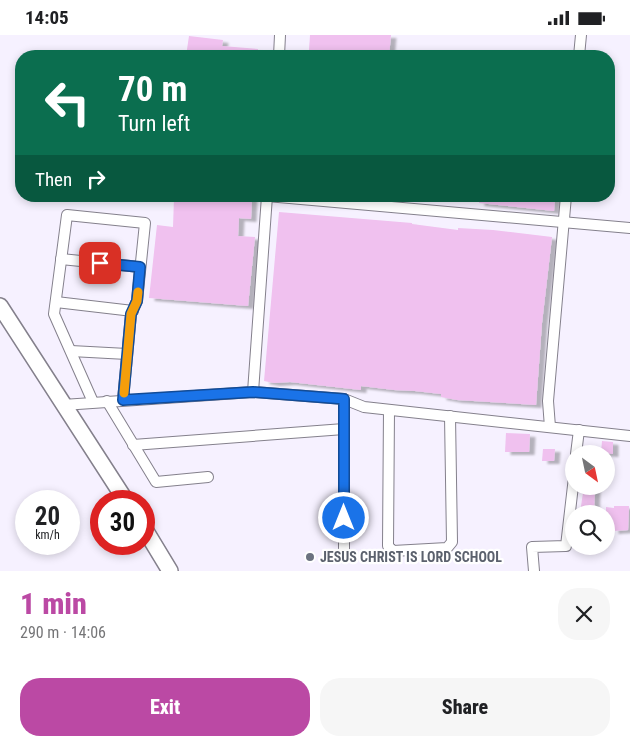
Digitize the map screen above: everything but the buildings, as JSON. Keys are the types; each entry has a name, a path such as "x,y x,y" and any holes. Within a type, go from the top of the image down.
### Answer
{"street":[{"path":"279,50 280,35"},
{"path":"580,50 581,35"},
{"path":"253,392 266,202"},
{"path":"332,202 630,228"},
{"path":"550,427 548,401 565,202"},
{"path":"93,402 54,314 67,215 145,223 137,301 132,311 123,400"},
{"path":"61,259 140,267"},
{"path":"56,302 132,311"},
{"path":"0,307 119,490"},
{"path":"71,351 127,354"},
{"path":"63,405 253,392 344,399 364,407 630,436"},
{"path":"344,399 344,553"},
{"path":"107,401 156,482 208,477"},
{"path":"388,410 388,546 393,551 447,548 451,545 450,416"},
{"path":"134,445 344,429"},
{"path":"577,445 579,430"},
{"path":"534,571 532,547 566,547 572,495"},
{"path":"155,546 170,571"}],"slow traffic":[{"path":"124,393 131,314 137,301 138,292"}],"place":[{"name":"JESUS CHRIST IS LORD SCHOOL","path":"310,557"}],"route":[{"path":"100,263 140,267 137,301 131,314 123,400 253,392 344,399 344,518"}]}
